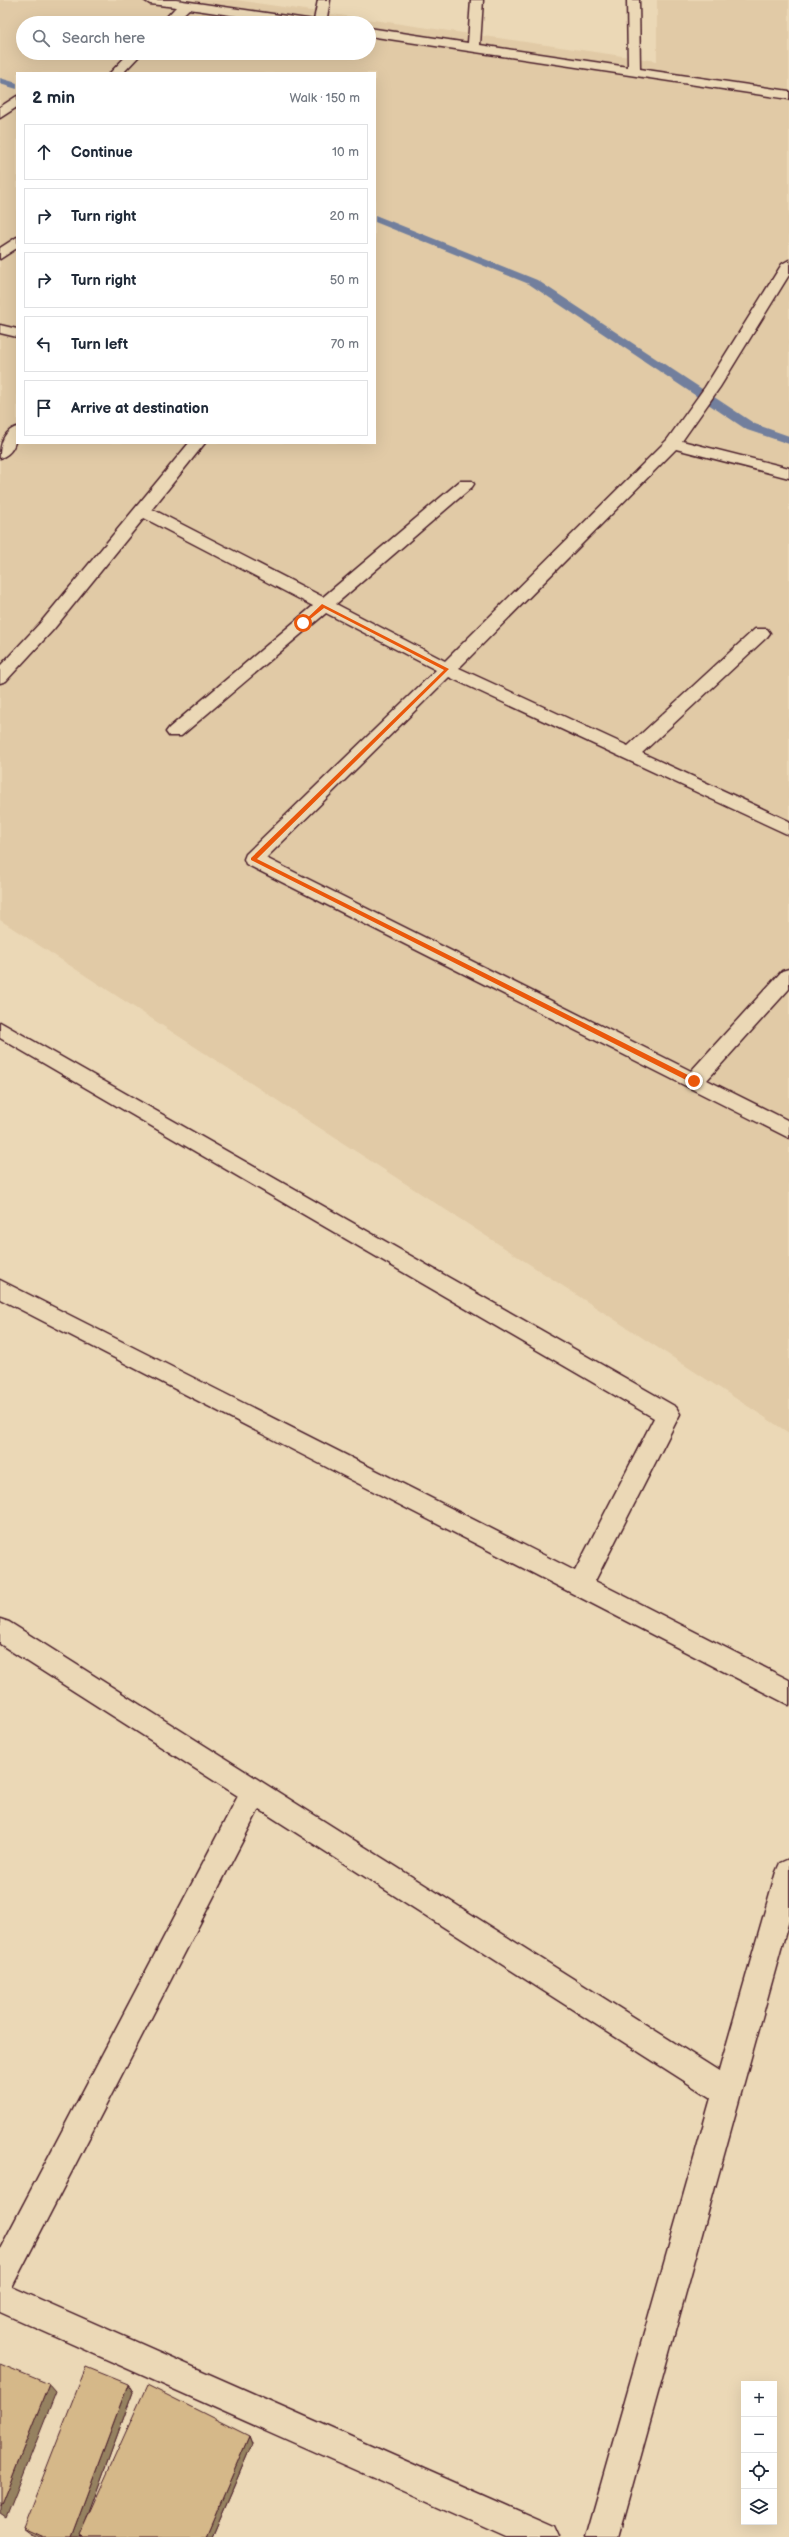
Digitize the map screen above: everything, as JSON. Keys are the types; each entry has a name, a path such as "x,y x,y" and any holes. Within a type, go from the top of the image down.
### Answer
{"street":[{"path":"150,0 263,16"},
{"path":"321,16 324,0"},
{"path":"474,47 477,0"},
{"path":"634,0 634,72"},
{"path":"174,16 186,5"},
{"path":"376,33 789,95"},
{"path":"117,72 129,60"},
{"path":"0,114 16,101"},
{"path":"0,255 16,242"},
{"path":"789,264 712,387 673,443 447,669 253,859 789,1130"},
{"path":"0,329 16,333"},
{"path":"0,454 16,433"},
{"path":"673,443 789,473"},
{"path":"0,677 47,626 196,444"},
{"path":"175,732 466,484"},
{"path":"142,510 447,669 789,829"},
{"path":"629,754 761,633"},
{"path":"694,1081 789,976"},
{"path":"0,1029 668,1414 580,1586"},
{"path":"0,1290 789,1693"},
{"path":"0,1630 727,2092"},
{"path":"0,2280 254,1792"},
{"path":"602,2537 789,1872"},
{"path":"0,2297 542,2537"}],"shaded area":[{"path":"0,0 236,0 346,16 16,16 16,60 376,60 376,20 657,61 657,0 789,0 789,1433 0,920"}],"building":[{"path":"0,2364 49,2384 0,2507"},
{"path":"86,2367 128,2384 71,2537 43,2537 23,2528"},
{"path":"147,2385 249,2436 206,2537 85,2537 80,2534"}],"waterway":[{"path":"0,81 16,86"},
{"path":"376,218 533,282 751,427 789,440"}],"route":[{"path":"303,623 324,605 447,669 253,859 694,1081"}]}
